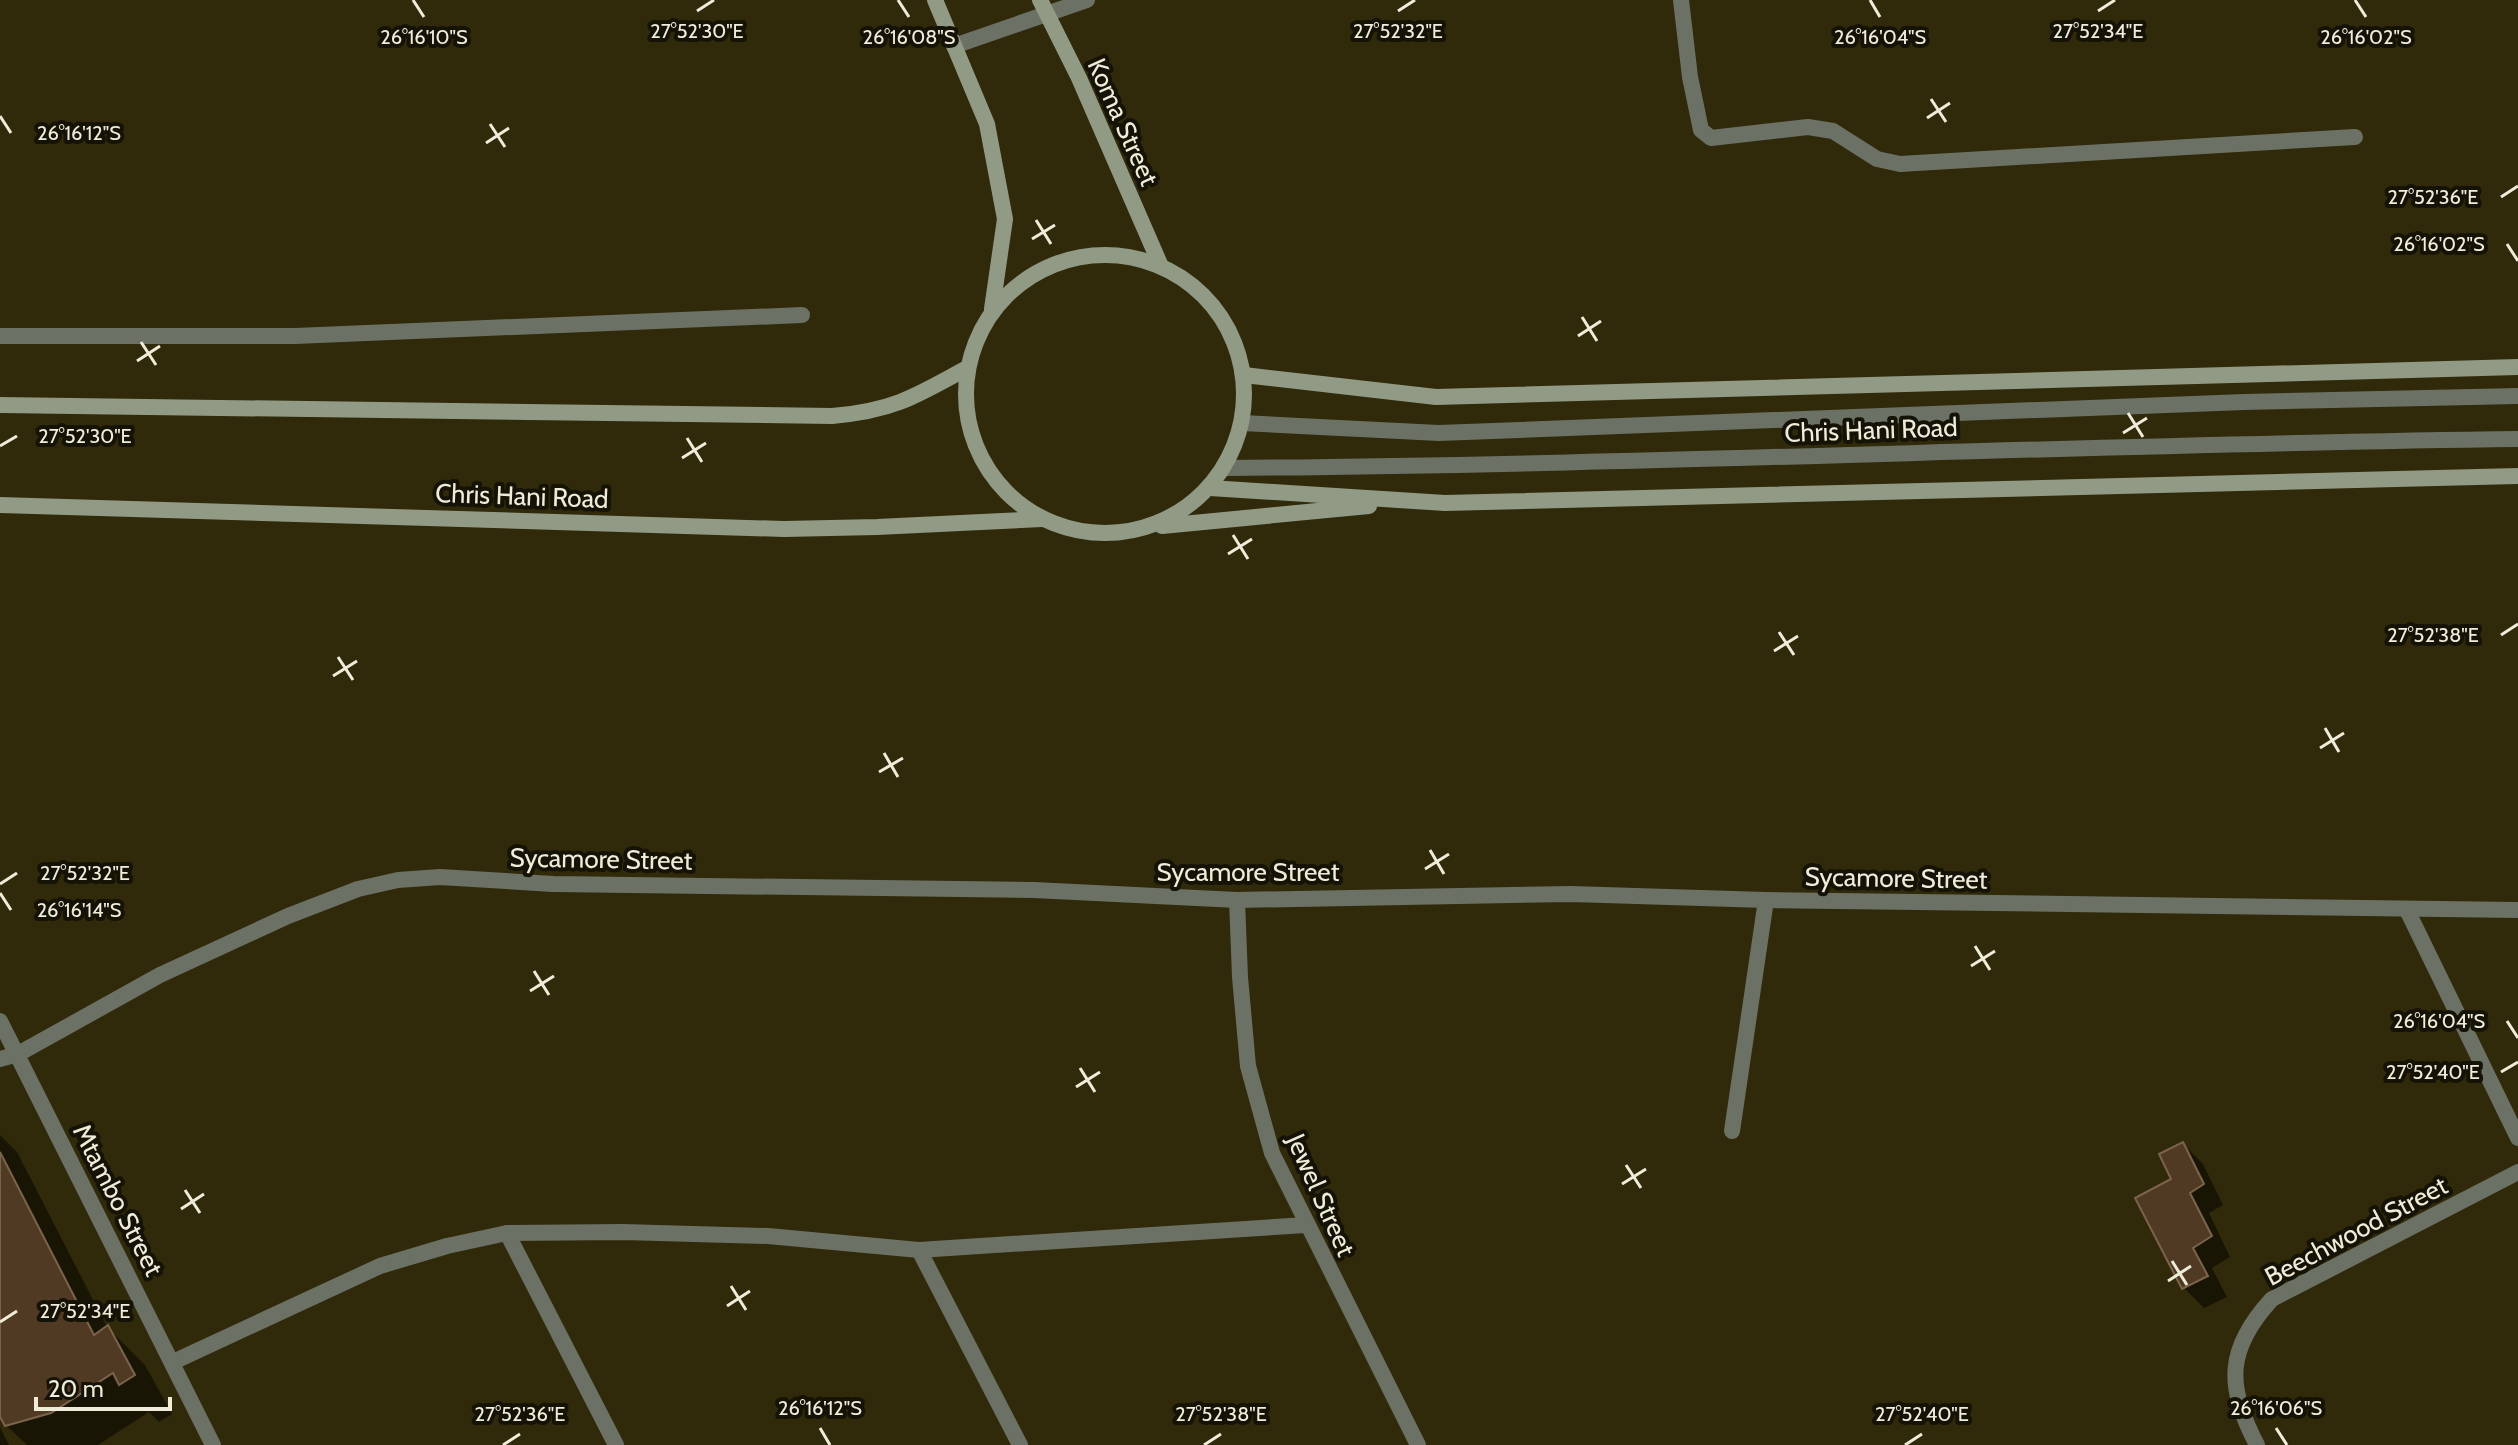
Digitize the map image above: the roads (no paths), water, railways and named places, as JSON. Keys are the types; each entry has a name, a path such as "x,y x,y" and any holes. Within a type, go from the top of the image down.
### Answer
{"main road":[{"path":"935,0 987,124 1005,219 992,309"},
{"name":"Koma Street","path":"1043,6 1079,78 1160,264"},
{"path":"1150,527 1182,512 1210,488 1225,468 1242,423 1244,375 1229,329 1200,291 1160,264 1114,253 1068,258 1026,277 992,309 976,337 967,368 966,414 980,456 1006,493 1042,519 1077,532 1114,535 1150,527 1419,501"},
{"name":"Chris Hani Road","path":"1244,375 1436,397 2518,367"},
{"path":"0,405 832,416 868,413 909,401 967,368"},
{"path":"1210,488 1445,503 2518,476"},
{"name":"Chris Hani Road","path":"0,505 784,529 1042,519"}],"street":[{"path":"954,46 1043,6 1087,0"},
{"path":"1681,0 1690,77 1701,130 1711,138 1808,127 1833,131 1877,159 1900,164 2355,137"},
{"path":"0,336 295,336 802,315"},
{"name":"Chris Hani Road","path":"1242,423 1439,433 2244,402 2518,396"},
{"name":"Chris Hani Road","path":"1225,468 1442,467 2275,442 2518,439"},
{"name":"Sycamore Street","path":"0,1059 18,1054 160,975 288,916 358,889 398,880 440,877 553,884 1019,890 1237,900 1571,894 1766,900 2518,910"},
{"name":"Jewel Street","path":"1237,900 1248,1066 1272,1153 1418,1445"},
{"path":"1732,1131 1766,900"},
{"path":"2407,910 2518,1138"},
{"name":"Mtambo Street","path":"0,1021 213,1445"},
{"name":"Beechwood Street","path":"2257,1445 2241,1414 2235,1380 2238,1349 2252,1321 2272,1299 2518,1172"},
{"path":"173,1362 380,1266 447,1246 507,1233 768,1236 919,1250 1306,1225"},
{"path":"507,1233 616,1445"},
{"path":"919,1250 1020,1445"}]}
